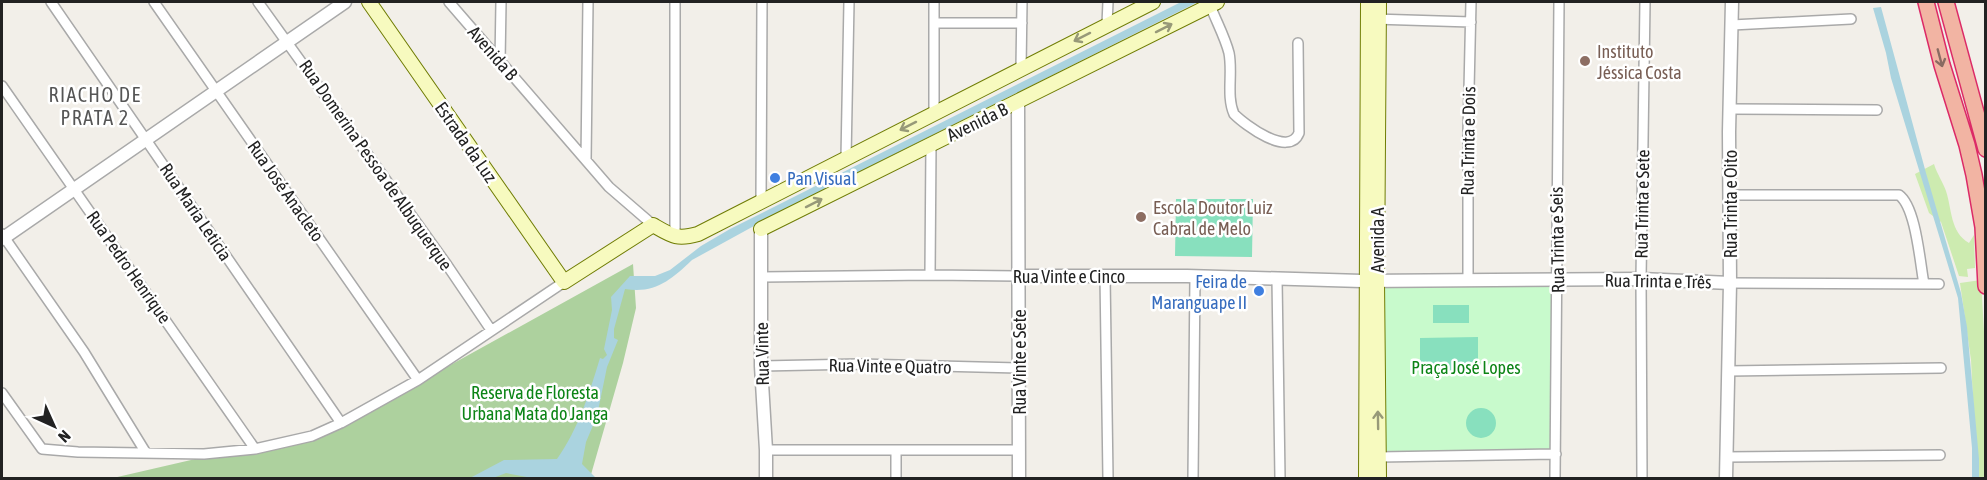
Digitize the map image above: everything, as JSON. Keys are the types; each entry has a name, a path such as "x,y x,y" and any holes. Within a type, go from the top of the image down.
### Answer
{"highway":[{"path":"1946,2 1986,150"},
{"path":"1925,3 1974,175 1983,227 1986,286"}],"main road":[{"name":"Estrada da Luz","path":"369,2 564,282"},
{"name":"Avenida B","path":"653,225 675,237 685,238 698,234 1153,2"},
{"name":"Avenida A","path":"1366,478 1372,281 1373,19 1368,2"},
{"name":"Avenida A","path":"1373,19 1379,2"},
{"name":"Avenida B","path":"761,229 1214,3"},
{"path":"761,201 761,229"},
{"path":"564,282 653,225"},
{"name":"Avenida A","path":"1372,281 1379,478"}],"street":[{"name":"Rua Maria Leticia","path":"51,2 147,138 238,275 341,423"},
{"name":"Rua José Anacleto","path":"154,2 418,380"},
{"name":"Rua Domerina Pessoa de Albuquerque","path":"258,2 288,41 490,330"},
{"path":"146,453 84,352 2,236 345,2"},
{"name":"Avenida B","path":"449,2 609,187 653,225"},
{"path":"500,62 501,2"},
{"path":"586,160 588,2"},
{"path":"675,2 675,237"},
{"path":"761,201 762,2"},
{"path":"846,158 849,2"},
{"path":"934,2 934,113"},
{"path":"1021,68 1022,2"},
{"path":"1107,24 1108,2"},
{"name":"Rua Trinta e Dois","path":"1468,280 1471,2"},
{"name":"Rua Trinta e Seis","path":"1556,478 1558,280 1556,153 1559,2"},
{"name":"Rua Trinta e Sete","path":"1642,478 1641,279 1645,2"},
{"name":"Rua Trinta e Oito","path":"1726,478 1732,2"},
{"path":"1214,3 1231,72 1230,106 1234,114 1274,141 1289,142 1298,137 1299,133 1298,43"},
{"path":"1373,19 1471,21"},
{"path":"1732,25 1851,19"},
{"path":"934,23 1022,23"},
{"name":"Rua Pedro Henrique","path":"2,86 255,449"},
{"name":"Rua Vinte e Sete","path":"1018,101 1019,478"},
{"path":"1730,109 1877,110"},
{"path":"930,275 931,144"},
{"path":"1730,195 1893,194 1904,199 1908,205 1924,284"},
{"name":"Rua Vinte","path":"761,229 761,366 766,478"},
{"name":"Rua Vinte e Cinco","path":"760,278 930,275 1372,281"},
{"path":"1106,276 1107,478"},
{"path":"1193,478 1195,277"},
{"path":"1277,279 1280,478"},
{"name":"Rua Trinta e Três","path":"1372,281 1641,279 1730,283 1939,284"},
{"path":"2,393 42,449 78,452 204,454 255,449 312,436 341,423 418,380 564,282"},
{"name":"Rua Vinte e Quatro","path":"761,366 859,364 1019,368"},
{"path":"1728,371 1941,368"},
{"path":"766,450 1019,450"},
{"path":"896,450 896,478"},
{"path":"1379,457 1556,454"},
{"path":"1726,456 1940,455"}],"green space":[{"path":"1934,164 1946,191 1958,233 1969,243 1974,235 1975,268 1967,269 1968,277 1959,276 1941,222 1929,213 1915,174"},
{"path":"1176,199 1253,199 1252,257 1175,256"},
{"name":"Reserva de Floresta Urbana Mata do Janga","path":"633,264 636,308 623,363 590,478 113,478 342,425"},
{"name":"Praça José Lopes","path":"1555,279 1554,455 1376,454 1377,281"},
{"path":"1981,280 1986,366 1985,478 1977,478 1971,360 1960,283"},
{"path":"1433,305 1469,305 1469,323 1433,323"},
{"path":"1478,337 1478,373 1420,374 1420,338"},
{"path":"1481,408 1492,412 1496,423 1492,434 1481,438 1470,434 1466,423 1470,412"}],"water":[{"path":"1181,2 1198,2 787,208 692,260 662,284 645,289 625,289 614,329 614,338 618,340 607,367 597,416 586,442 582,464 596,478 532,478 506,473 493,478 470,478 504,460 557,459 577,423 600,358 603,359 607,355 604,349 612,310 611,297 630,276 655,276 670,270 701,246 730,229"},
{"path":"1881,7 1961,293 1967,327 1979,478 1972,478 1972,448 1958,298 1891,78 1873,8"}],"place":[{"name":"Instituto Jéssica Costa","path":"1585,61"},
{"name":"Pan Visual","path":"775,178"},
{"name":"Escola Doutor Luiz Cabral de Melo","path":"1141,217"},
{"name":"Feira de Maranguape II","path":"1259,291"}],"district":[{"name":"RIACHO DE PRATA 2","path":"95,106"}]}
